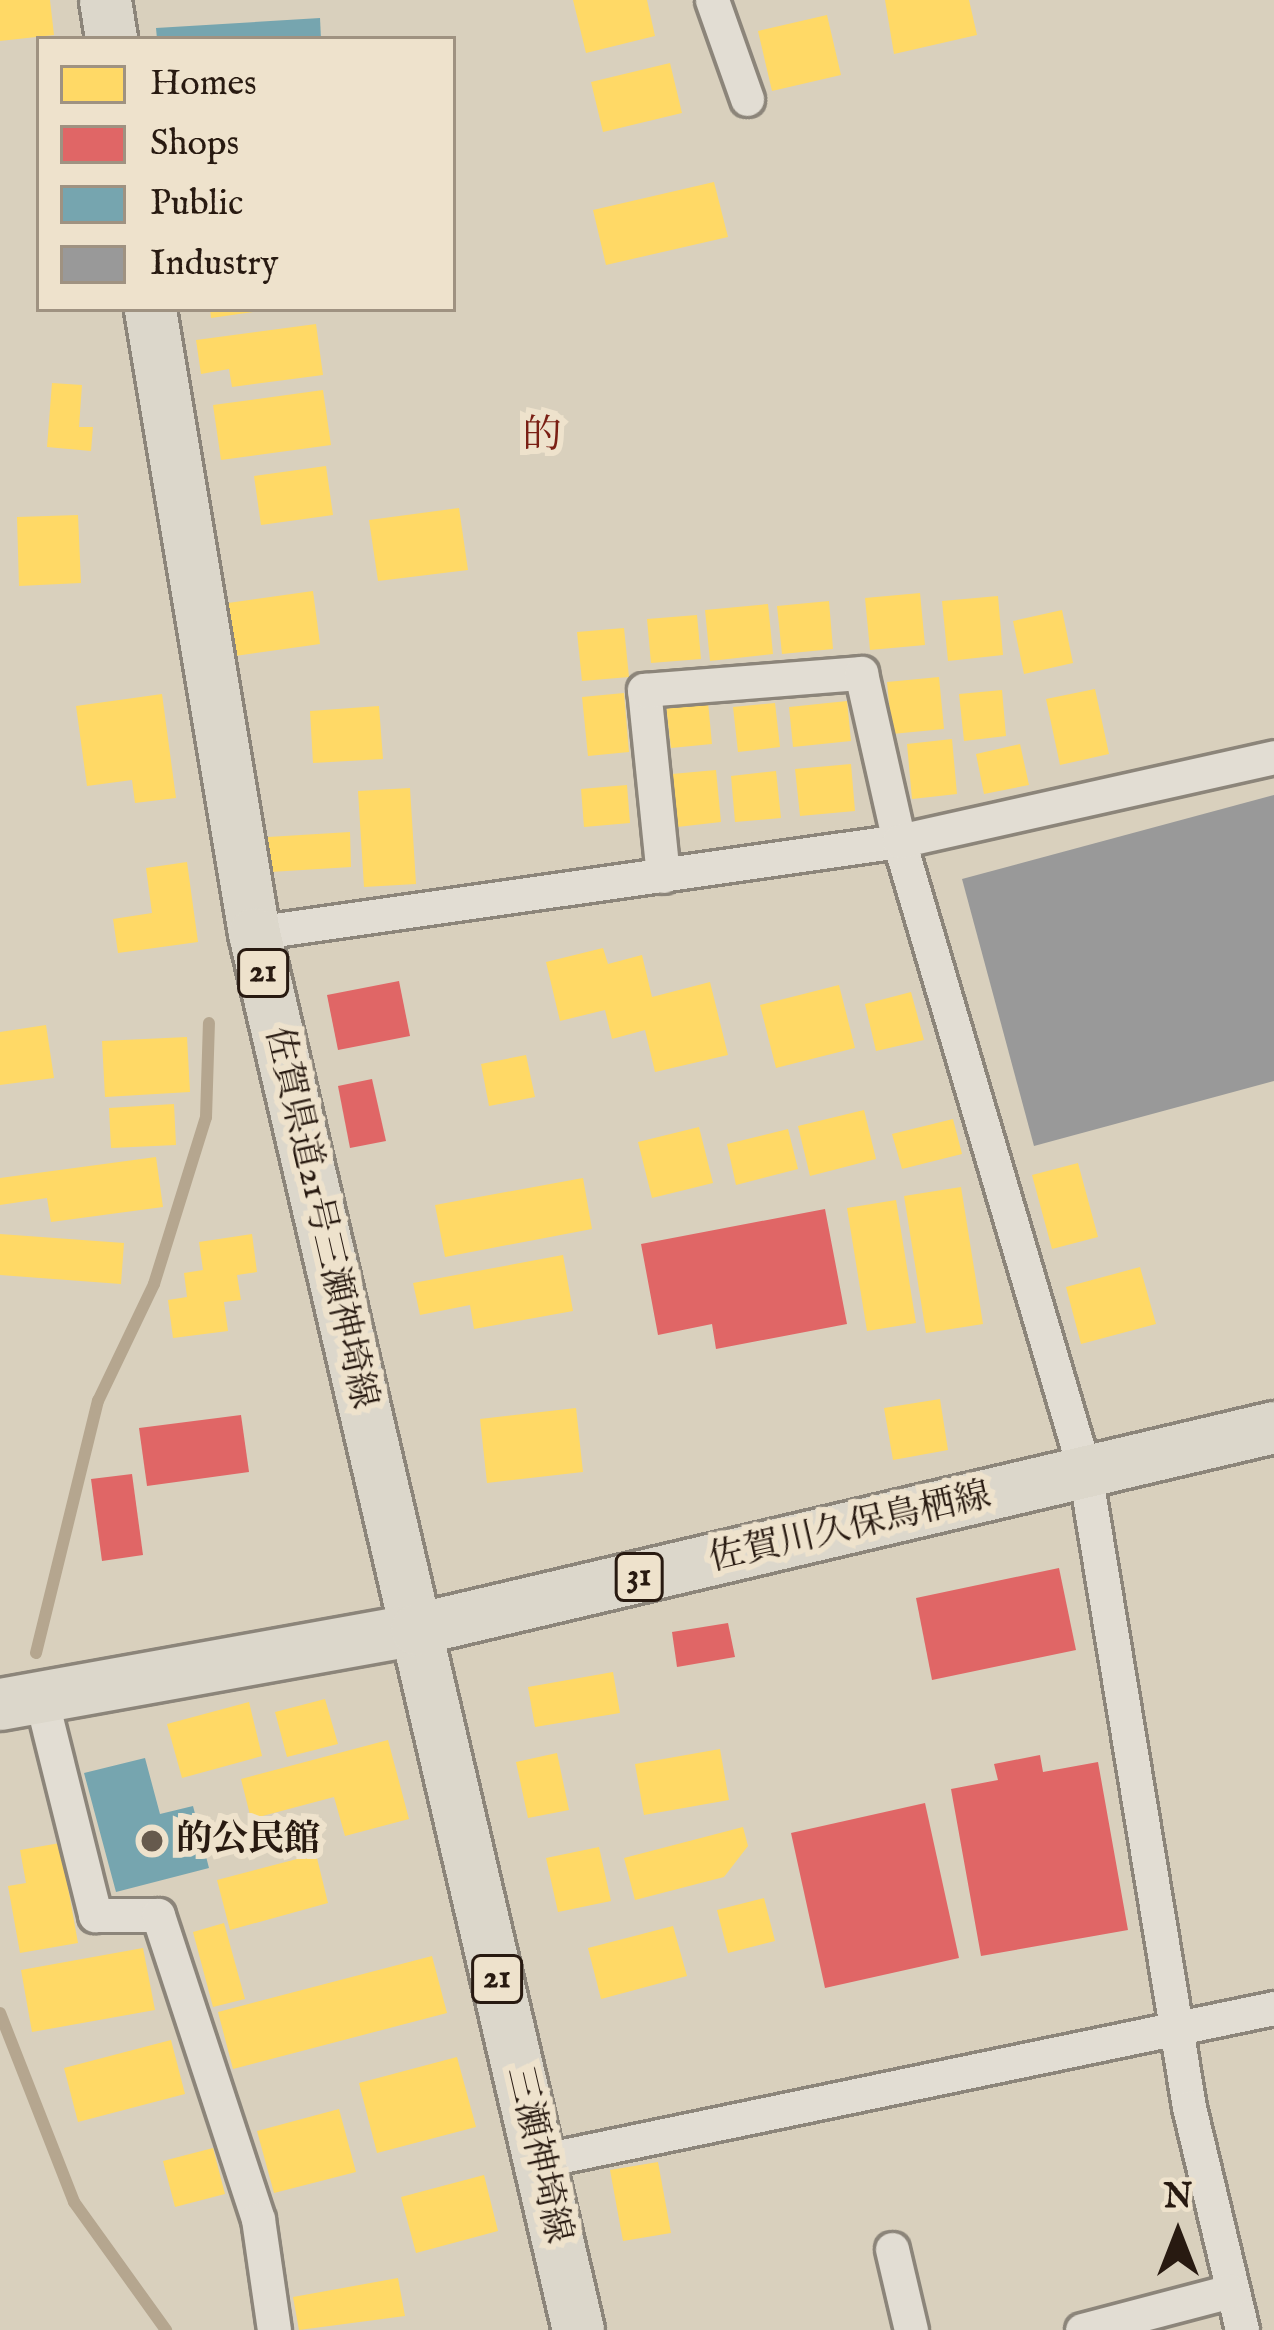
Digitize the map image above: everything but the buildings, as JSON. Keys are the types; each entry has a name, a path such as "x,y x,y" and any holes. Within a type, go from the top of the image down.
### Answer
{"main road":[{"path":"105,0 111,36"},
{"name":"佐賀県道21号三瀬神埼線","path":"150,312 254,933 416,1629"},
{"name":"佐賀川久保鳥栖線","path":"20,1701 416,1629 1274,1427"},
{"name":"三瀬神埼線","path":"416,1629 578,2330"}],"street":[{"path":"712,0 747,100"},
{"path":"663,876 644,690 861,673 899,841 1085,1472 1181,2020 1242,2330"},
{"path":"254,933 899,841 1274,757"},
{"path":"20,1701 95,1915 158,1915 258,2219 274,2330"},
{"path":"539,2161 1181,2020 1274,2008"},
{"path":"892,2249 911,2330"},
{"path":"1082,2330 1231,2291"}],"waterway":[{"path":"36,1653 98,1401 154,1284 206,1117 209,1023"},
{"path":"0,2013 74,2202 166,2330"}],"place":[{"name":"的公民館","path":"152,1841"}],"district":[{"name":"的","path":"542,437"}]}
